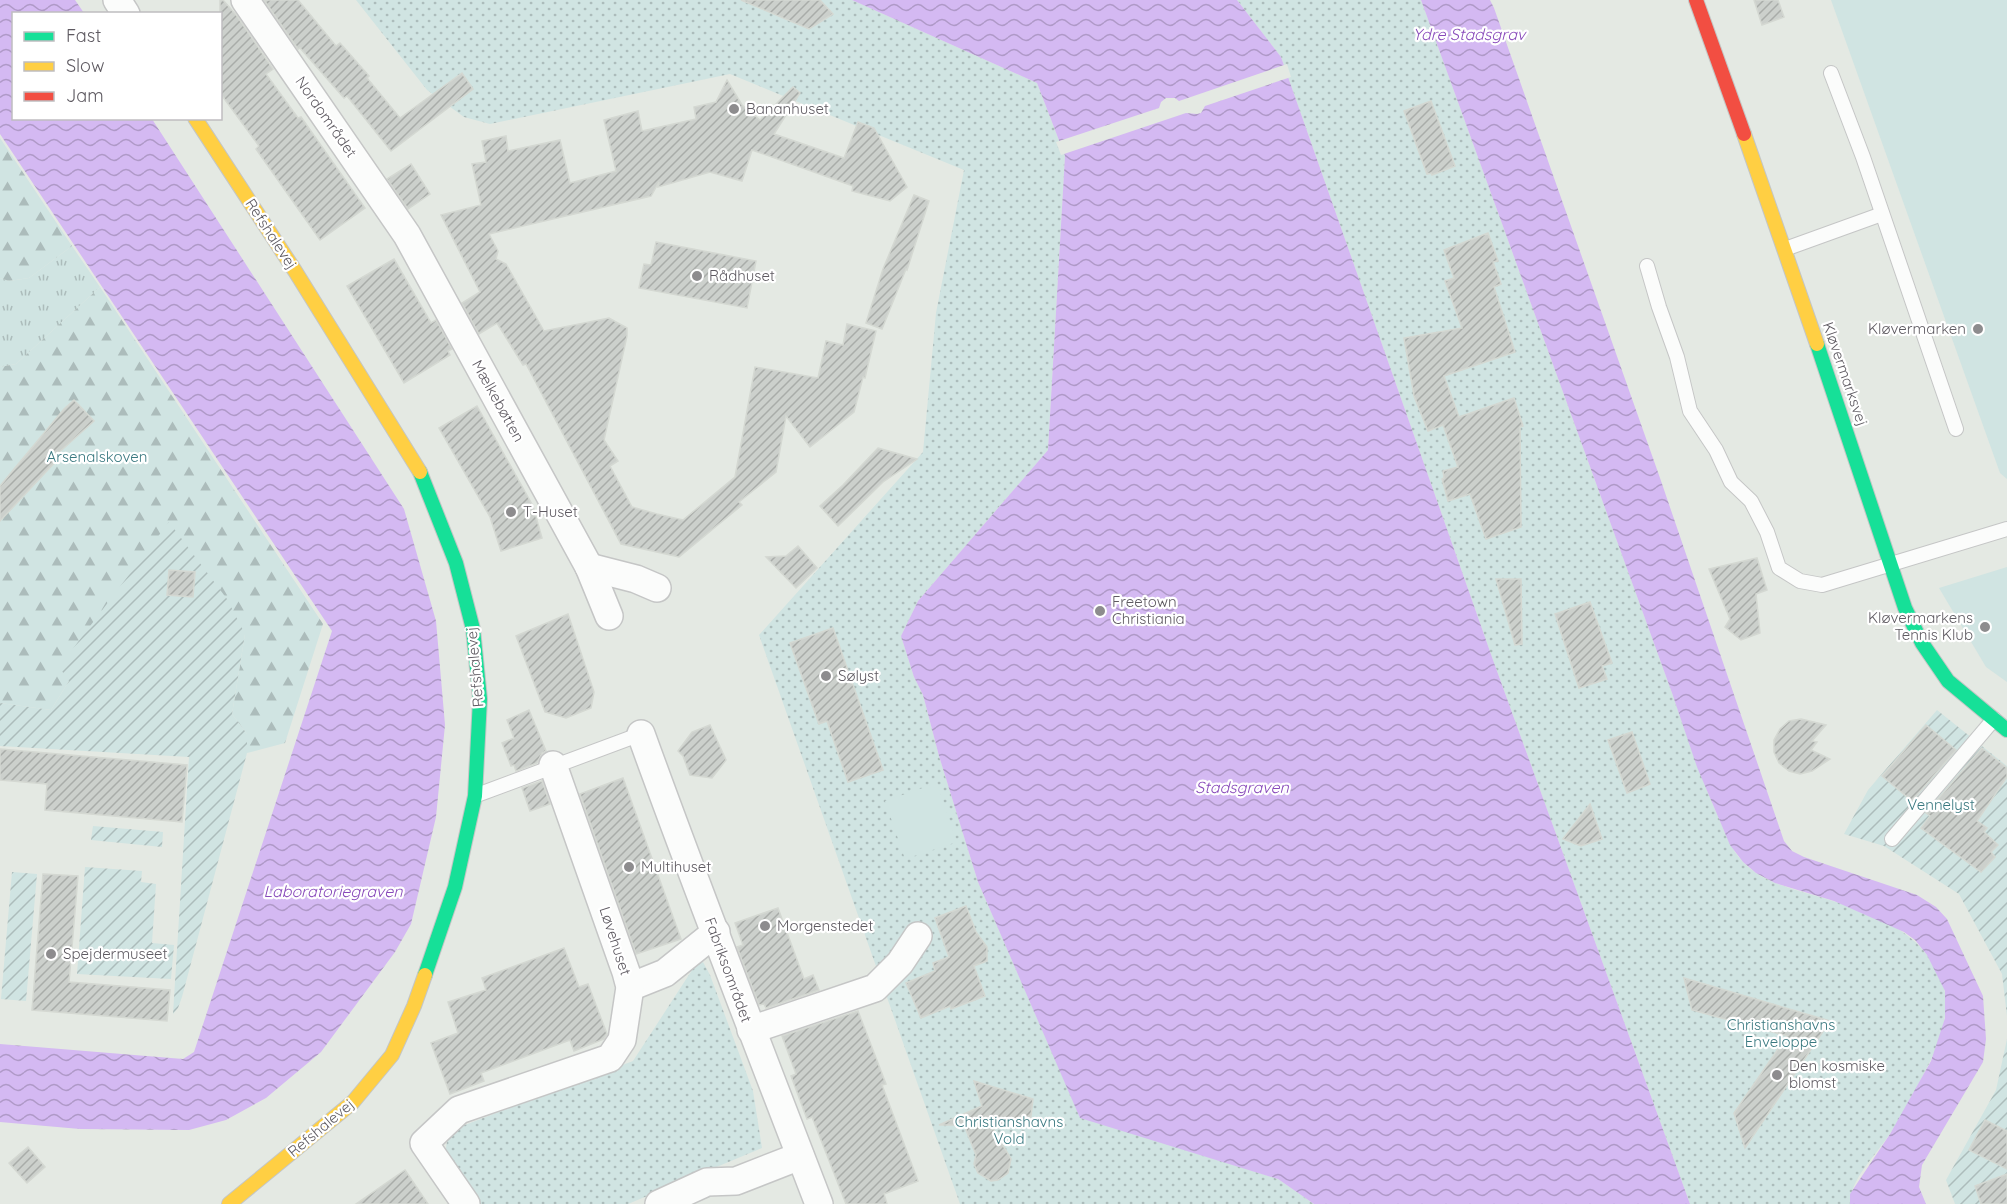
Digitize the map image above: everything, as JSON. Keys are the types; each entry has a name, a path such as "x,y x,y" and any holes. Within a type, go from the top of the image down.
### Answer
{"street":[{"name":"Nordområdet","path":"245,0 407,235"},
{"name":"Kløvermarksvej","path":"1696,0 1785,249 1905,608 1922,644 1948,681 2007,730"},
{"name":"Refshalevej","path":"196,120 295,271 420,471 456,562 473,629 480,699 475,796 455,887 414,1006 392,1055 353,1102 229,1204"},
{"name":"Mælkebøtten","path":"407,235 589,567 609,616"},
{"path":"589,567 636,579 657,588"},
{"name":"Fabriksområdet","path":"641,734 696,885 819,1204"},
{"name":"Løvehuset","path":"466,1204 424,1143 459,1110 610,1058 622,1040 630,987 554,765"},
{"path":"630,987 665,973 716,932"},
{"path":"751,1030 874,988 900,963 918,936"},
{"path":"659,1204 707,1182 736,1181 800,1156"}],"lane":[{"path":"1831,73 1956,429"},
{"path":"1785,249 1882,214"},
{"path":"1647,266 1677,357 1690,411 1716,450 1731,482 1751,501 1767,532 1779,568 1800,581 1822,585 2007,530"},
{"path":"1892,839 1994,719"},
{"path":"475,796 641,734"}],"green space":[{"name":"Christianshavns Vold","path":"356,0 852,0 1037,83 1065,156 1048,450 918,601 901,636 914,677 923,695 939,756 978,882 1080,1117 1278,1179 1314,1204 960,1204 759,635 923,452 936,313 964,170 730,74 490,124 464,117 427,90"},
{"name":"Christianshavns Enveloppe","path":"1237,0 1421,0 1698,768 1731,845 1744,863 1766,879 1843,904 1895,927 1910,937 1933,964 1942,982 1946,1008 1940,1036 1922,1077 1895,1125 1858,1178 1850,1204 1690,1204 1493,660 1281,57"},
{"name":"Kløvermarken","path":"1831,0 2007,0 2007,479 2000,473"},
{"path":"0,138 72,246 29,278 9,281 0,278"},
{"path":"72,246 100,287 16,364 0,367 0,278 9,281 29,278"},
{"name":"Arsenalskoven","path":"100,287 323,624 285,743 247,753 247,734 232,714 245,634 69,681 51,710 0,703 0,367 16,364"},
{"path":"169,522 227,599 245,634 232,714 247,734 247,753 182,997 173,1014 189,757 0,746 0,703 51,710 69,681 59,667"},
{"name":"Kløvermarkens Tennis Klub","path":"2007,567 2007,682 1986,667 1939,588"},
{"name":"Vennelyst","path":"1937,710 2007,766 2007,1016 2002,974 1959,894 1884,846 1844,834 1868,790"},
{"path":"937,783 957,842 905,859 885,801"},
{"path":"93,826 163,832 162,847 91,840"},
{"path":"85,867 142,871 141,882 156,884 152,943 174,945 171,979 77,974"},
{"path":"12,872 37,874 26,1001 1,999"},
{"path":"703,962 710,975 753,1091 762,1148 628,1204 479,1204 445,1153 449,1131 633,1061 694,967"},
{"path":"2007,1039 2007,1204 1955,1204 1946,1180 1996,1090"}],"water":[{"name":"Laboratoriegraven","path":"0,0 75,0 83,12 12,12 12,120 153,120 404,509 436,621 445,725 436,817 411,924 395,952 321,1052 266,1098 226,1120 189,1130 80,1129 0,1122 0,1044 183,1059 194,1052 332,631 0,134"},
{"name":"Stadsgraven","path":"852,0 1237,0 1281,57 1493,660 1690,1204 1314,1204 1278,1179 1080,1118 978,882 939,756 923,695 914,677 901,636 918,601 1048,450 1065,156 1037,83"},
{"name":"Ydre Stadsgrav","path":"1421,0 1490,0 1494,8 1660,478 1784,841 1792,851 1804,857 1917,895 1936,907 1947,919 1983,996 1986,1039 1983,1062 1922,1165 1919,1187 1926,1204 1850,1204 1850,1194 1890,1134 1931,1061 1945,1018 1945,991 1927,955 1915,940 1904,932 1834,901 1775,883 1756,873 1743,862 1730,845 1697,767"}],"pier":[{"path":"1287,64 1291,77 1205,106 1201,113 1186,113 1061,155 1056,142 1159,108 1161,102 1166,98 1175,98 1179,101"}],"building":[{"path":"220,0 223,0 237,16 273,69 266,74 298,118 301,117 365,208 320,240 256,149 259,146 222,96 222,12 220,12"},
{"path":"264,0 298,0 336,46 340,43 369,76 367,78 400,118 462,73 473,89 391,151 347,96 344,98 300,48 298,49"},
{"path":"741,0 820,0 833,14 809,29"},
{"path":"1754,0 1778,0 1784,17 1762,25"},
{"path":"727,80 742,105 760,120 793,87 800,93 774,134 844,158 858,122 874,128 907,187 890,201 852,191 853,186 752,150 742,181 710,172 658,187 659,182 651,196 489,234 498,251 496,259 506,264 544,331 609,318 627,328 604,440 618,461 610,466 632,507 657,514 683,520 735,477 755,367 818,378 826,341 843,345 847,324 876,331 854,412 810,447 786,416 776,472 739,502 742,505 679,557 621,544 526,364 523,365 497,323 479,334 462,303 480,292 441,215 481,205 472,164 486,162 482,141 506,136 508,151 560,140 570,183 616,171 604,120 638,111 642,131 696,119 694,107 716,102"},
{"path":"1431,101 1455,166 1432,175 1427,174 1404,111"},
{"path":"411,164 430,194 408,209 387,179"},
{"path":"914,195 929,201 907,270 882,329 866,323 883,269"},
{"path":"1488,233 1498,261 1493,262 1501,284 1494,287 1515,352 1444,376 1459,417 1514,398 1523,426 1520,427 1521,527 1486,539 1470,494 1448,501 1442,479 1444,478 1443,471 1458,467 1443,425 1428,431 1414,396 1404,338 1462,328 1445,281 1454,278 1444,250"},
{"name":"Rådhuset","path":"656,242 756,261 747,308 639,288 644,264 651,265"},
{"path":"394,259 431,323 436,320 452,349 448,351 450,355 404,383 347,286"},
{"path":"74,400 94,421 55,456 58,459 0,521 0,486"},
{"path":"477,406 533,506 542,538 501,551 490,517 439,428"},
{"path":"878,448 917,459 883,482 838,526 820,506"},
{"path":"798,546 817,568 796,588 766,557 786,556"},
{"path":"1757,558 1767,590 1756,594 1760,633 1741,640 1725,627 1730,619 1709,569"},
{"path":"169,570 195,572 193,597 167,595"},
{"path":"1496,579 1521,579 1522,644 1515,645"},
{"path":"1590,602 1612,663 1602,666 1607,679 1579,688 1555,614"},
{"path":"568,614 594,692 591,708 566,718 545,712 516,636"},
{"name":"Sølyst","path":"833,628 883,770 848,782 827,721 819,724 790,643"},
{"path":"529,710 546,751 542,753 537,763 516,771 514,765 511,766 502,743 514,738 507,720"},
{"path":"1801,719 1826,725 1812,741 1817,742 1811,750 1830,759 1812,771 1800,774 1789,771 1779,763 1774,752 1774,740 1780,729 1789,721"},
{"path":"710,725 726,760 712,778 690,775 683,756 678,751 692,732"},
{"path":"1926,725 1956,750 1912,801 1882,776"},
{"path":"1632,732 1650,784 1627,793 1608,740"},
{"path":"1982,748 2007,768 2007,777 1977,821 1987,828 1984,832 1998,845 1991,852 1995,857 1981,872 1921,828 1930,816 1926,813"},
{"path":"0,749 187,765 182,822 45,810 47,784 0,780"},
{"name":"Multihuset","path":"623,778 681,939 636,954 580,794"},
{"path":"542,781 550,804 530,811 522,788"},
{"path":"1590,804 1602,839 1581,846 1563,839"},
{"path":"43,874 78,876 69,982 170,990 167,1021 32,1010"},
{"path":"966,906 976,932 987,947 987,961 974,966 985,996 951,1009 950,1006 921,1018 906,983 935,971 933,963 949,957 935,918"},
{"path":"778,908 804,979 813,975 819,990 766,1008 764,1004 759,1005 737,947 743,945 735,923"},
{"path":"564,948 579,987 588,984 607,1034 604,1039 574,1051 570,1040 481,1073 484,1081 450,1094 431,1043 458,1033 448,1002 486,990 482,978"},
{"name":"Den kosmiske blomst","path":"1684,978 1830,1021 1745,1148 1734,1113 1787,1036 1692,1010"},
{"path":"858,1011 886,1084 882,1085 918,1181 884,1194 887,1204 846,1204 812,1117 807,1119 791,1076 796,1074 782,1036"},
{"path":"974,1081 1033,1099 1030,1125 991,1125 1011,1159 1008,1173 998,1180 991,1181 978,1173 974,1164 976,1155 964,1125 939,1125 982,1106"},
{"path":"1985,1120 2007,1131 2007,1169 1969,1150"},
{"path":"28,1147 45,1167 27,1183 9,1163"},
{"path":"405,1170 428,1204 356,1204"},
{"path":"2007,1174 2007,1204 1981,1204 1975,1186"}],"traffic: fast":[{"path":"1817,344 1905,608 1922,643 1948,681 2007,730"},
{"path":"420,472 456,563 473,629 480,699 475,796 455,887 425,975"}],"traffic: slow":[{"path":"196,120 295,271 420,472"},
{"path":"1744,134 1817,344"},
{"path":"229,1204 353,1102 392,1055 425,975"}],"traffic: jam":[{"path":"1696,0 1744,134"}],"place":[{"name":"Bananhuset","path":"734,109"},
{"name":"Rådhuset","path":"697,276"},
{"name":"Kløvermarken","path":"1978,329"},
{"name":"T-Huset","path":"511,512"},
{"name":"Freetown Christiania","path":"1100,611"},
{"name":"Kløvermarkens Tennis Klub","path":"1985,627"},
{"name":"Sølyst","path":"826,676"},
{"name":"Multihuset","path":"629,867"},
{"name":"Morgenstedet","path":"765,926"},
{"name":"Spejdermuseet","path":"51,954"},
{"name":"Den kosmiske blomst","path":"1777,1075"}]}
